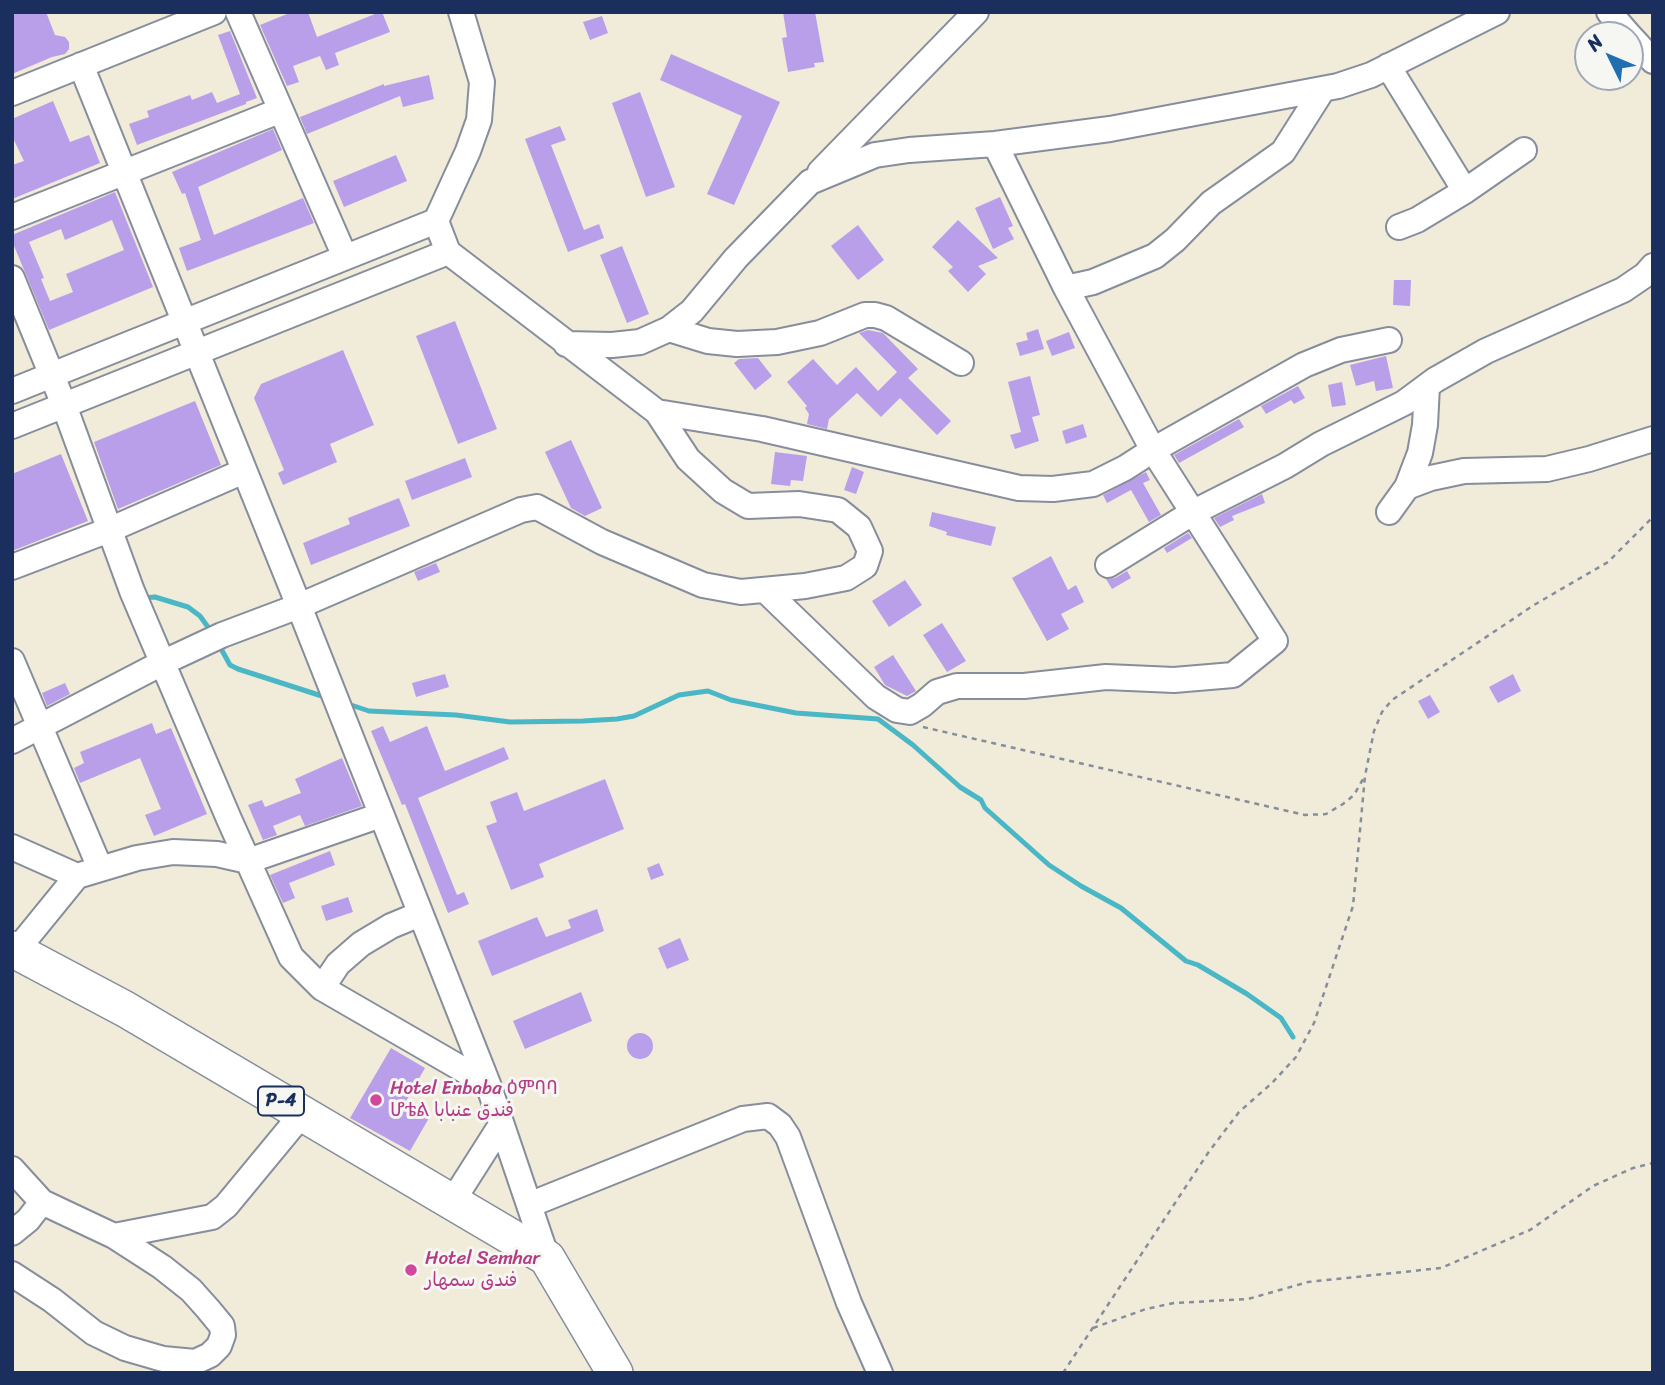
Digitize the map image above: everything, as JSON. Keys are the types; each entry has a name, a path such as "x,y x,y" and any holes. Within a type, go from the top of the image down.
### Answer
{"highway":[{"name":"P-4","path":"14,950 125,1009 547,1258 615,1373"}],"street":[{"path":"12,93 214,12"},
{"path":"238,12 345,257"},
{"path":"12,391 436,221 480,120 482,82 461,12"},
{"path":"566,344 612,345 640,342 669,329 692,311 736,258 976,12"},
{"path":"1456,33 1471,12"},
{"path":"810,182 875,155 995,144 1110,129 1323,89 1371,75 1497,12"},
{"path":"81,65 488,1084 547,1258"},
{"path":"1388,66 1465,191"},
{"path":"1066,288 1093,282 1155,257 1211,204 1283,152 1323,89"},
{"path":"12,217 279,111"},
{"path":"765,590 876,697 897,709 910,712 937,692 957,686 1024,685 1106,677 1174,680 1233,675 1275,641 1153,450 1066,288 995,144"},
{"path":"1399,227 1417,220 1465,191 1524,150"},
{"path":"12,741 214,639 299,606 521,510 537,507 602,542 703,585 741,592 804,586 846,578 865,566 870,551 859,527 838,510 799,504 748,506 723,491 688,459 657,412 448,252 436,221"},
{"path":"12,426 448,252"},
{"path":"1108,565 1192,513 1404,403 1486,351 1623,290 1653,266"},
{"path":"12,278 64,405 135,599 291,957 322,988 488,1084"},
{"path":"669,329 708,341 737,344 777,342 821,334 865,315 875,315 886,318 961,363"},
{"path":"657,412 762,429 1020,488 1054,489 1093,484 1304,365 1341,350 1389,340"},
{"path":"1389,512 1407,487 1420,453 1427,386"},
{"path":"1407,487 1431,478 1464,471 1547,469 1653,439"},
{"path":"12,567 109,530 244,471"},
{"path":"12,661 40,727 88,872"},
{"path":"12,847 88,872 173,852 217,854 248,861 381,815"},
{"path":"14,950 88,872"},
{"path":"322,988 338,964 361,944 391,926 421,914"},
{"path":"114,1236 212,1217 226,1206 302,1114"},
{"path":"528,1205 743,1119 768,1116 780,1125 788,1137 849,1303 880,1373"},
{"path":"452,1202 501,1125"},
{"path":"12,1169 42,1202 114,1236 162,1266 191,1290 208,1309 222,1326 223,1335 219,1346 210,1355 195,1362 163,1359 125,1348 94,1333 52,1300 12,1274"},
{"path":"12,1233 28,1220 42,1202"}],"path":[{"path":"1063,1373 1208,1153 1239,1112 1296,1057 1314,1023 1353,906 1365,776 1374,732 1382,712 1392,700 1534,605 1608,562 1653,517"},
{"path":"918,726 1305,815 1326,814 1343,804 1354,795 1365,776"},
{"path":"1093,1328 1146,1308 1174,1303 1248,1299 1308,1282 1441,1268 1530,1230 1593,1186 1633,1168 1653,1163"}],"building":[{"path":"12,12 46,12 55,35 65,37 69,42 69,49 65,54 12,74"},
{"path":"292,12 308,12 317,37 380,12 390,32 335,53 339,65 326,70 320,56 293,66 299,82 287,86 260,25"},
{"path":"783,12 815,12 824,62 814,63 815,67 788,72 782,38 787,37"},
{"path":"602,16 608,33 590,40 583,22"},
{"path":"230,31 257,98 137,145 129,124 149,117 147,111 190,95 192,100 212,92 217,103 240,94 218,35"},
{"path":"671,54 780,102 734,205 707,194 742,116 660,80"},
{"path":"429,75 434,99 403,107 400,96 307,134 300,117 384,84"},
{"path":"640,92 675,187 646,197 612,103"},
{"path":"53,101 70,142 89,135 100,163 12,199 12,165 24,161 12,136 12,119"},
{"path":"560,126 566,140 551,145 584,230 599,224 604,238 568,252 525,139"},
{"path":"273,129 282,150 198,187 214,235 303,198 314,223 187,271 179,248 201,240 185,193 182,194 172,172"},
{"path":"396,155 407,181 344,207 333,181"},
{"path":"115,192 153,287 49,330 12,241 12,235","holes":["112,220 124,250 66,274 73,292 50,301 29,242 61,229 65,240"]},
{"path":"1000,197 1013,226 1008,228 1014,239 993,249 975,208"},
{"path":"958,220 998,258 978,266 986,274 968,292 948,271 953,267 932,247"},
{"path":"858,225 884,260 858,280 831,246"},
{"path":"622,246 649,314 627,323 600,255"},
{"path":"1394,280 1411,280 1410,306 1393,305"},
{"path":"455,321 497,429 458,444 416,336"},
{"path":"1038,329 1044,349 1020,356 1016,343 1028,340 1026,333"},
{"path":"868,330 883,333 918,369 908,378 951,421 937,435 900,398 881,417 857,393 829,419 827,429 807,424 807,406 787,382 813,359 837,385 856,367 878,391 897,372 859,333"},
{"path":"1069,332 1075,348 1052,356 1046,341"},
{"path":"343,350 374,425 330,444 337,462 283,485 278,473 284,470 254,398 261,384"},
{"path":"1386,356 1393,388 1376,391 1374,381 1356,386 1350,365"},
{"path":"758,358 772,376 755,390 734,363 739,359"},
{"path":"1030,376 1040,415 1032,417 1039,441 1015,449 1010,435 1021,432 1008,382"},
{"path":"1342,382 1346,405 1332,407 1328,385"},
{"path":"1298,386 1305,398 1294,404 1291,400 1266,414 1261,406"},
{"path":"195,401 221,465 118,509 94,442"},
{"path":"1239,419 1244,427 1179,463 1174,455"},
{"path":"1083,424 1087,437 1066,444 1062,431"},
{"path":"571,440 602,508 585,516 571,508 545,452"},
{"path":"775,452 807,456 803,481 791,480 790,486 771,484"},
{"path":"61,454 88,521 12,551 12,474"},
{"path":"465,458 472,477 412,500 405,481"},
{"path":"852,467 864,472 856,494 844,490"},
{"path":"1146,472 1150,480 1143,483 1161,515 1149,522 1131,490 1107,503 1103,495"},
{"path":"1262,494 1265,503 1232,516 1234,520 1220,527 1214,518"},
{"path":"399,498 410,526 311,565 303,543 350,524 348,518"},
{"path":"932,512 996,527 991,546 946,535 947,532 929,526"},
{"path":"1188,533 1192,538 1167,553 1164,548"},
{"path":"1051,556 1068,590 1076,585 1084,602 1061,614 1069,629 1047,641 1012,578"},
{"path":"436,563 440,572 418,581 414,572"},
{"path":"1127,571 1131,578 1112,589 1106,579 1115,578"},
{"path":"905,580 922,605 889,627 872,601"},
{"path":"942,623 966,661 947,672 923,635"},
{"path":"893,655 916,691 907,696 885,685 874,667"},
{"path":"445,674 449,687 416,697 412,683"},
{"path":"1513,674 1521,691 1498,703 1489,687"},
{"path":"65,683 70,694 47,706 42,693"},
{"path":"1430,695 1440,712 1428,719 1418,701"},
{"path":"152,723 156,734 171,728 207,814 154,836 145,815 161,809 140,758 80,783 74,768 84,763 80,752"},
{"path":"383,726 390,742 427,726 445,771 504,747 509,759 418,798 457,895 464,892 469,904 448,913 405,804 402,805 371,731"},
{"path":"342,758 362,806 305,826 300,815 273,826 277,835 263,840 248,805 262,800 265,807 301,793 295,779"},
{"path":"605,779 624,829 539,864 544,877 511,890 486,826 497,822 490,802 517,792 524,811"},
{"path":"330,851 335,865 289,883 295,898 283,903 270,875"},
{"path":"659,863 664,875 651,880 647,868"},
{"path":"348,897 353,912 326,921 321,906"},
{"path":"597,909 604,931 492,976 478,941 537,917 546,937 571,928 568,920"},
{"path":"680,938 689,960 667,969 658,948"},
{"path":"581,992 592,1021 525,1049 513,1021"},
{"path":"640,1033 649,1037 653,1046 649,1055 640,1059 631,1055 627,1046 631,1037"},
{"name":"Hotel Enbaba ዕምባባ ሆቴል فندق عنبابا","path":"391,1048 425,1068 405,1103 429,1118 410,1151 350,1118"}],"waterway":[{"path":"142,598 155,597 188,607 200,616 213,634"},
{"path":"219,645 230,665 238,669 325,697"},
{"path":"345,703 369,711 456,715 510,722 583,721 634,716 679,695 708,691 731,700 796,713 878,719 913,745 960,787 981,800 985,808 1049,865 1121,908 1186,961 1198,965 1247,994 1281,1018 1293,1037"}],"place":[{"name":"Hotel Enbaba ዕምባባ ሆቴል فندق عنبابا","path":"376,1100"},
{"name":"Hotel Semhar فندق سمهار","path":"411,1270"}]}
